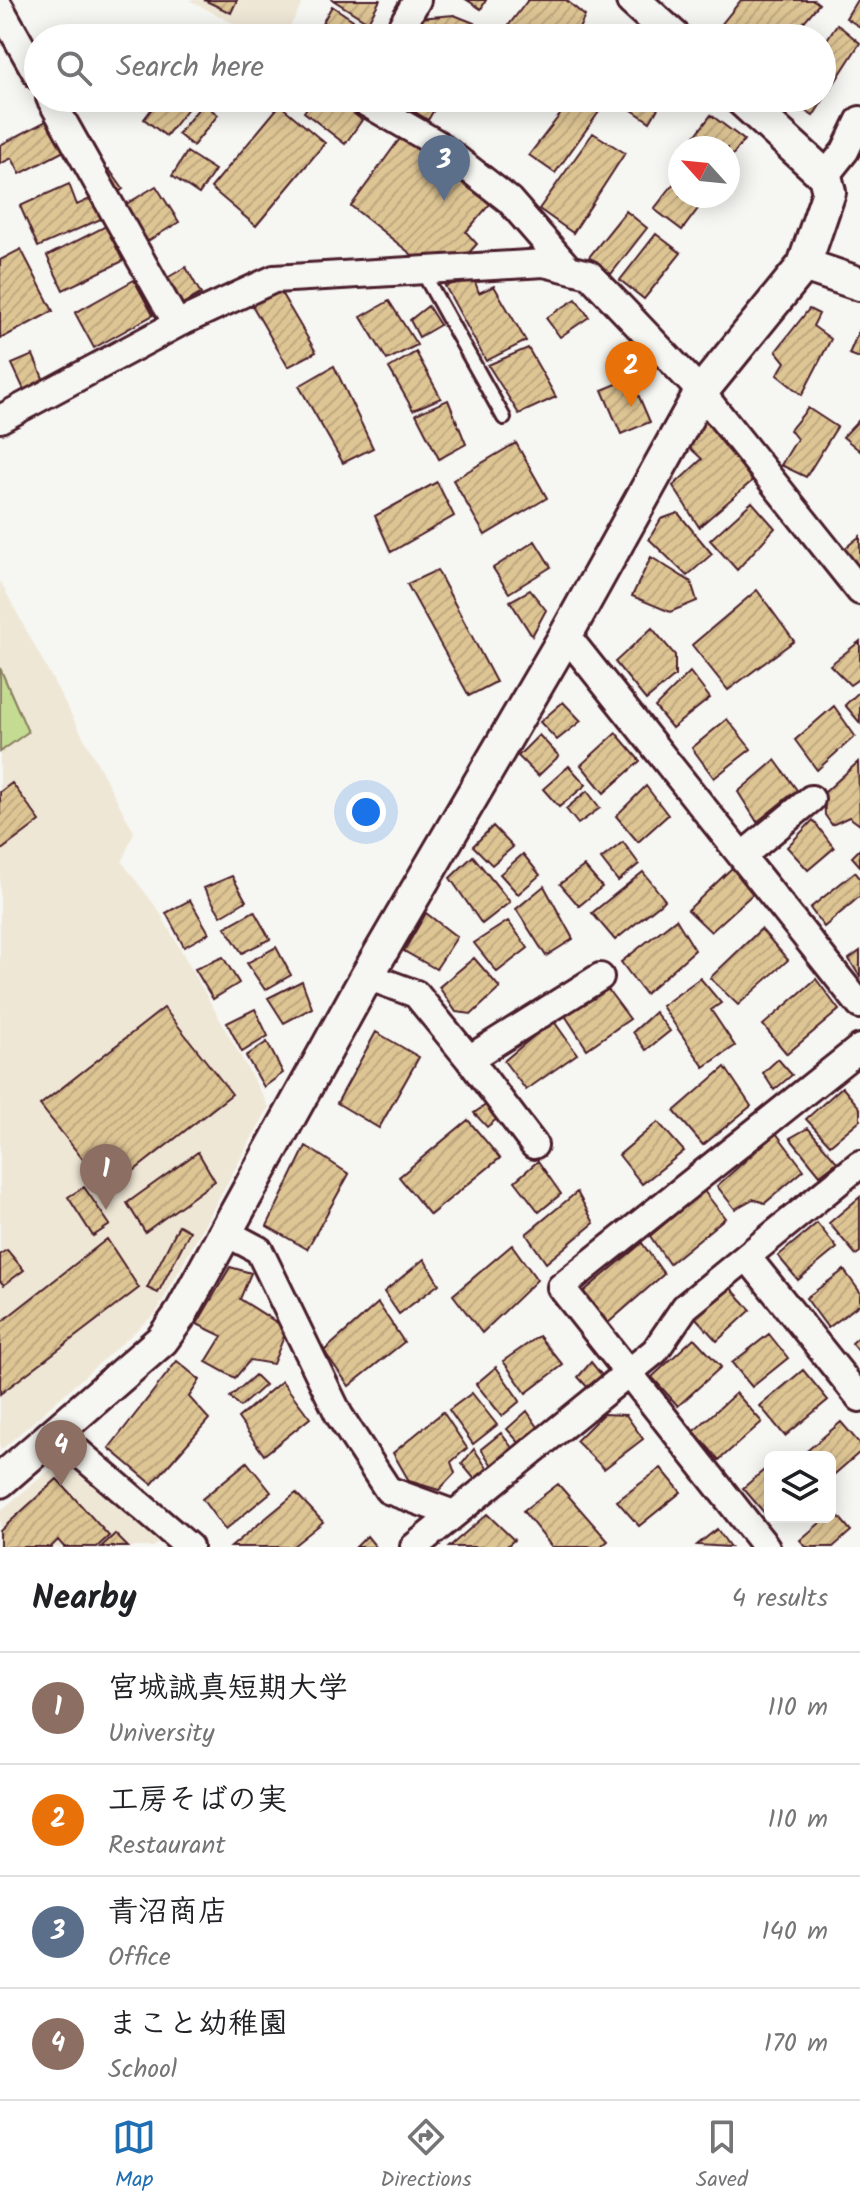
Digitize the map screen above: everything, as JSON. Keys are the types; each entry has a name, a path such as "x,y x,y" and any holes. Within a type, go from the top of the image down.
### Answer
{"street":[{"path":"403,24 417,0"},
{"path":"633,0 660,24"},
{"path":"0,8 24,51"},
{"path":"58,112 177,324"},
{"path":"382,112 436,143 509,200 569,269"},
{"path":"0,1481 162,1340 367,976 566,635 701,392 804,265 829,192 825,176 755,112"},
{"path":"825,176 845,151 860,120"},
{"path":"0,419 177,324 274,279 544,263 589,274 701,392 860,591"},
{"path":"804,265 860,284"},
{"path":"566,635 860,1005"},
{"path":"742,856 811,799"},
{"path":"367,976 416,994 534,1145"},
{"path":"469,1059 600,977"},
{"path":"766,1547 561,1287 860,1048"},
{"path":"414,1547 655,1351 685,1307 860,1164"},
{"path":"225,1232 259,1250 339,1415 388,1490 454,1514"},
{"path":"748,1258 860,1398"},
{"path":"57,1434 189,1547"}],"lane":[{"path":"421,270 504,418"}],"shaded area":[{"path":"189,0 304,0 291,24 234,24"},
{"path":"0,581 134,832 122,862 159,911 269,1107 156,1313 0,1451"},
{"path":"61,1461 162,1540 153,1547 0,1547 0,1511"}],"green space":[{"path":"0,668 28,732 0,752"}],"building":[{"path":"204,0 237,0 231,13"},
{"path":"333,0 380,0 368,22"},
{"path":"467,0 486,0 481,9"},
{"path":"528,0 566,0 585,16 581,24 510,24"},
{"path":"741,0 814,0 819,4 802,24 722,24"},
{"path":"860,0 860,27 846,18"},
{"path":"332,6 353,20 352,24 322,24"},
{"path":"454,15 474,23 415,24 419,18"},
{"path":"836,26 860,43 836,80"},
{"path":"149,112 185,112 166,136 144,119"},
{"path":"196,112 214,112 218,115 193,146 178,134"},
{"path":"274,112 288,112 325,143 256,226 211,188"},
{"path":"304,112 351,112 362,120 345,144"},
{"path":"415,112 433,112 428,120"},
{"path":"562,112 599,112 555,173 529,155"},
{"path":"635,112 656,112 650,122"},
{"path":"711,115 739,136 695,136"},
{"path":"50,119 66,150 20,174 12,158 0,164 0,145"},
{"path":"593,133 625,153 573,233 539,209"},
{"path":"401,137 490,204 466,232 477,244 459,264 426,266 351,206"},
{"path":"187,152 215,170 199,194 172,176"},
{"path":"109,169 123,189 113,196 99,177"},
{"path":"69,184 77,205 94,197 103,218 38,247 20,206"},
{"path":"156,186 179,222 143,244 120,208"},
{"path":"668,191 668,208 698,208 682,230 654,209"},
{"path":"626,211 647,228 611,274 589,257"},
{"path":"106,226 123,261 63,290 47,256"},
{"path":"656,234 681,253 644,299 620,280"},
{"path":"21,249 53,311 0,339 0,260"},
{"path":"186,267 201,294 175,308 160,282"},
{"path":"474,279 479,293 494,286 526,341 486,361 445,286"},
{"path":"134,280 153,315 94,348 75,313"},
{"path":"280,291 316,352 288,367 249,300"},
{"path":"576,299 589,317 560,337 546,318"},
{"path":"389,301 417,345 387,360 361,317"},
{"path":"428,306 440,325 419,337 410,320"},
{"path":"809,309 819,314 813,326 831,339 802,395 777,375 785,362 776,351"},
{"path":"860,328 860,358 849,354"},
{"path":"528,348 556,397 519,414 488,365"},
{"path":"416,352 441,398 413,410 389,368"},
{"path":"33,355 46,385 26,394 12,364"},
{"path":"334,366 373,448 343,463 299,386"},
{"path":"631,378 650,422 621,434 602,390"},
{"path":"448,400 466,444 439,459 416,414"},
{"path":"808,408 837,427 806,477 781,465 797,439 790,430"},
{"path":"707,416 752,481 699,527 673,486 702,459 688,446"},
{"path":"860,419 860,451 843,437"},
{"path":"516,443 547,498 485,535 453,480"},
{"path":"437,482 454,516 391,552 375,516"},
{"path":"752,502 775,528 737,570 710,540"},
{"path":"678,513 712,554 687,576 649,539 661,519"},
{"path":"860,536 860,572 844,549"},
{"path":"535,541 551,567 509,593 493,568"},
{"path":"651,557 691,582 697,601 670,612 632,596"},
{"path":"437,570 496,682 469,696 407,584"},
{"path":"530,590 546,610 532,636 510,601"},
{"path":"757,590 794,641 728,690 692,645"},
{"path":"652,628 675,655 675,676 646,700 615,662"},
{"path":"860,641 860,678 850,685 830,665"},
{"path":"690,672 710,698 672,728 655,707"},
{"path":"860,691 860,723 845,705"},
{"path":"563,702 581,721 557,740 540,722"},
{"path":"834,706 855,736 817,770 795,740"},
{"path":"727,719 751,749 714,778 692,748"},
{"path":"616,733 640,761 604,793 581,765"},
{"path":"539,735 559,756 538,776 518,756"},
{"path":"775,760 797,790 757,822 738,792"},
{"path":"858,762 860,825 849,817 832,825 825,815 824,793"},
{"path":"569,766 586,785 559,807 543,789"},
{"path":"12,783 40,821 0,851 0,792"},
{"path":"646,786 668,815 638,842 616,816"},
{"path":"587,791 600,808 578,824 566,809"},
{"path":"813,820 834,848 808,870 787,847"},
{"path":"493,826 513,847 492,865 473,846"},
{"path":"623,842 639,864 618,881 601,859"},
{"path":"860,849 860,866 852,857"},
{"path":"523,854 540,875 518,894 500,874"},
{"path":"473,856 510,902 482,924 450,878"},
{"path":"584,866 602,887 579,906 560,884"},
{"path":"733,867 755,892 711,932 688,910"},
{"path":"643,872 665,900 615,940 592,913"},
{"path":"855,872 860,878 860,896 824,927 810,908"},
{"path":"232,876 246,901 221,916 204,888"},
{"path":"544,886 573,939 546,956 516,909"},
{"path":"190,900 209,933 184,947 166,913"},
{"path":"254,911 270,939 242,953 225,927"},
{"path":"426,913 457,937 436,969 404,951"},
{"path":"676,919 695,950 645,994 621,962"},
{"path":"508,921 528,948 497,972 474,943"},
{"path":"761,929 788,960 738,1005 710,978"},
{"path":"276,947 291,975 265,990 247,963"},
{"path":"860,951 860,977 849,959"},
{"path":"223,957 239,983 213,999 195,969"},
{"path":"474,958 500,988 472,1014 456,1012 439,987"},
{"path":"700,978 721,1003 711,1010 735,1046 704,1067 662,1006"},
{"path":"816,979 839,1010 787,1054 763,1025"},
{"path":"302,981 312,1008 284,1023 268,998"},
{"path":"603,983 630,1019 587,1049 564,1014"},
{"path":"164,1008 232,1094 108,1191 40,1105"},
{"path":"255,1009 268,1036 242,1052 227,1023"},
{"path":"655,1012 670,1031 646,1050 633,1032"},
{"path":"553,1020 577,1054 526,1090 504,1061"},
{"path":"376,1032 419,1057 379,1128 337,1103"},
{"path":"267,1042 283,1073 264,1087 246,1056"},
{"path":"778,1059 792,1075 774,1090 763,1073"},
{"path":"725,1067 751,1106 703,1145 674,1111"},
{"path":"842,1087 860,1108 860,1120 830,1145 806,1119"},
{"path":"489,1103 498,1118 487,1127 474,1113"},
{"path":"468,1120 500,1158 430,1215 399,1177"},
{"path":"658,1122 684,1151 642,1184 619,1155"},
{"path":"808,1128 837,1162 820,1175 790,1138"},
{"path":"776,1133 804,1170 765,1203 753,1199 735,1209 717,1186"},
{"path":"306,1146 349,1174 307,1249 267,1226"},
{"path":"198,1152 215,1181 145,1232 127,1203"},
{"path":"538,1161 561,1194 539,1212 515,1181"},
{"path":"84,1187 110,1225 93,1236 68,1197"},
{"path":"704,1191 725,1218 669,1264 650,1236"},
{"path":"577,1192 594,1223 546,1263 526,1234"},
{"path":"860,1197 860,1252 856,1255 829,1223"},
{"path":"817,1223 837,1248 798,1280 778,1256"},
{"path":"179,1225 190,1231 158,1293 147,1288"},
{"path":"107,1239 139,1288 0,1394 0,1323"},
{"path":"642,1243 664,1274 608,1323 583,1292"},
{"path":"512,1245 537,1280 482,1333 453,1295"},
{"path":"7,1250 24,1270 4,1285 0,1281 0,1254"},
{"path":"424,1259 439,1284 399,1314 384,1292"},
{"path":"230,1267 251,1273 240,1299 287,1329 273,1364 250,1360 235,1378 206,1362 222,1336 197,1324"},
{"path":"844,1270 860,1292 860,1304 828,1328 806,1298"},
{"path":"728,1285 751,1310 717,1341 694,1316"},
{"path":"378,1303 404,1342 349,1386 324,1351"},
{"path":"769,1334 788,1358 752,1387 732,1363"},
{"path":"539,1336 563,1365 526,1393 503,1361"},
{"path":"860,1336 860,1353 852,1343"},
{"path":"694,1338 721,1367 678,1406 652,1377"},
{"path":"177,1361 200,1380 189,1397 209,1419 152,1484 109,1448"},
{"path":"591,1362 604,1378 590,1390 578,1377"},
{"path":"496,1367 520,1401 502,1416 476,1384"},
{"path":"803,1370 828,1400 785,1436 760,1406"},
{"path":"255,1375 265,1385 240,1407 230,1397"},
{"path":"282,1381 310,1418 264,1455 238,1418"},
{"path":"472,1393 497,1425 473,1444 449,1410"},
{"path":"736,1393 762,1422 719,1460 694,1431"},
{"path":"527,1411 540,1430 521,1445 507,1429"},
{"path":"443,1412 467,1448 451,1462 455,1473 439,1490 409,1481 393,1453"},
{"path":"603,1414 626,1415 643,1439 604,1469 576,1441"},
{"path":"841,1422 860,1444 860,1452 836,1473 836,1451 807,1451"},
{"path":"501,1433 513,1449 493,1467 481,1449"},
{"path":"474,1449 489,1471 477,1482 462,1464"},
{"path":"247,1462 271,1492 225,1530 202,1499"},
{"path":"661,1468 681,1492 639,1526 617,1501"},
{"path":"764,1470 764,1512 743,1488"},
{"path":"57,1479 109,1536 97,1547 64,1547 58,1540 51,1547 0,1547 0,1531"},
{"path":"558,1484 608,1541 601,1547 552,1547 523,1511"},
{"path":"296,1493 323,1522 292,1547 231,1547"},
{"path":"836,1513 851,1531 833,1547 806,1547 800,1540 820,1523 836,1523"},
{"path":"487,1514 514,1540 506,1547 449,1547"},
{"path":"717,1529 730,1547 697,1545"},
{"path":"115,1534 128,1547 101,1547"},
{"path":"367,1536 376,1547 356,1547"}],"place":[{"name":"青沼商店","path":"444,201"},
{"name":"工房そばの実","path":"631,407"},
{"name":"宮城誠真短期大学","path":"106,1210"},
{"name":"まこと幼稚園","path":"61,1486"}]}
